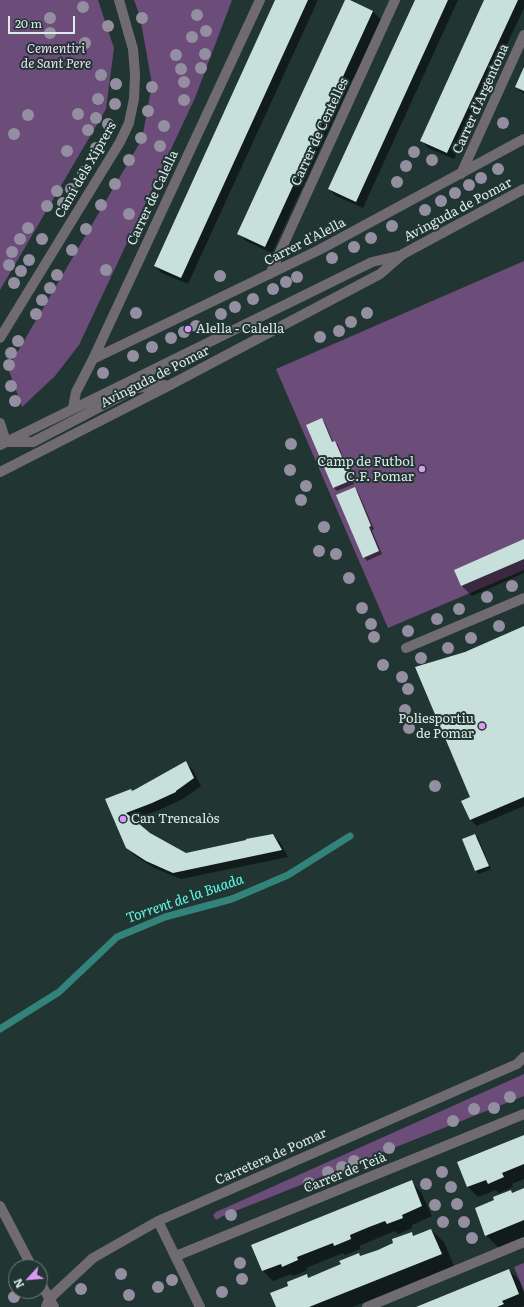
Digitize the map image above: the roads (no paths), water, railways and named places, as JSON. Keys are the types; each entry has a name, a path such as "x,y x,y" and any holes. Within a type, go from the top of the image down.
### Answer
{"street":[{"name":"Camí dels Xiprers","path":"0,338 120,142 129,122 134,99 135,74 133,49 119,0"},
{"name":"Carrer de Calella","path":"73,408 76,392 93,359 260,0"},
{"name":"Carrer de Centelles","path":"270,274 395,0"},
{"name":"Carrer d'Argentona","path":"461,174 524,35"},
{"name":"Carrer d'Alella","path":"93,359 319,250 524,139"},
{"name":"Avinguda de Pomar","path":"0,472 170,385 380,274 404,254 524,189"},
{"name":"Avinguda de Pomar","path":"2,446 73,408 372,262 404,254"},
{"path":"0,423 2,446 33,442 136,388 170,385"},
{"path":"406,648 524,598"},
{"name":"Carretera de Pomar","path":"50,1304 93,1258 158,1221 517,1064 524,1057"},
{"name":"Carrer de Teià","path":"176,1256 524,1114"},
{"path":"0,1206 28,1259"},
{"path":"158,1221 200,1307"},
{"path":"367,1307 524,1242"}],"waterway":[{"name":"Torrent de la Buada","path":"0,1029 59,992 117,937 165,917 232,899 288,875 350,836"}],"place":[{"name":"Alella - Calella","path":"188,329"},
{"name":"Camp de Futbol C.F. Pomar","path":"422,469"},
{"name":"Poliesportiu de Pomar","path":"482,726"},
{"name":"Can Trencalòs","path":"123,819"}],"park label":[{"name":"Cementiri de Sant Pere","path":"56,56"}]}
